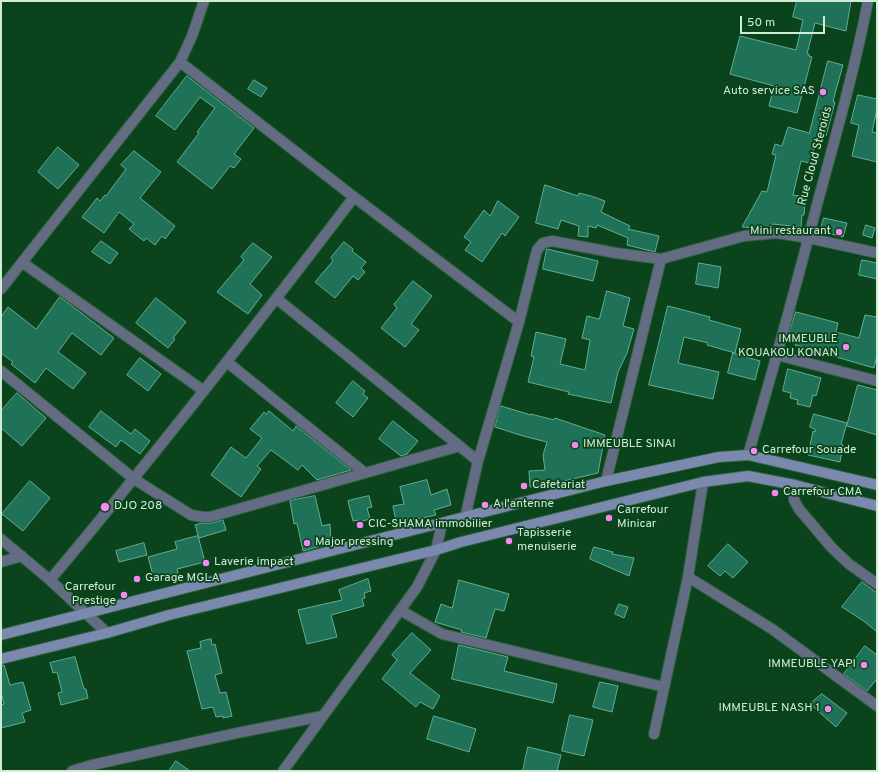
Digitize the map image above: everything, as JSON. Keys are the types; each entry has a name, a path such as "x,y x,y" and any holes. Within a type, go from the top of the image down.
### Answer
{"main road":[{"path":"1,634 465,518 606,481 719,457 748,455 877,485"},
{"path":"1,659 107,633 169,615 436,550 469,540 703,482 748,476 795,485 877,506"}],"street":[{"path":"1,289 180,62 192,36 204,1"},
{"name":"Rue Cloud Steroids","path":"748,455 777,355 838,125 868,1"},
{"path":"180,62 354,198 519,322"},
{"path":"50,580 134,480 354,198"},
{"path":"465,518 478,462 519,322 537,250 543,243 552,241 616,253 661,259 744,236 777,233 877,253"},
{"path":"606,481 661,259"},
{"path":"23,263 204,391"},
{"path":"277,298 478,462"},
{"path":"777,355 877,381"},
{"path":"227,362 365,473"},
{"path":"1,371 134,480 191,514 203,517 210,517 460,446"},
{"path":"654,734 688,578 703,482"},
{"path":"795,485 793,486 794,500 799,509 832,548 849,564 877,584"},
{"path":"283,771 417,587 436,550 442,523"},
{"path":"1,540 50,580 107,633"},
{"path":"1,562 22,556"},
{"path":"688,578 772,629 877,706"},
{"path":"400,610 442,634 664,687"},
{"path":"72,771 92,765 237,733 323,716"}],"building":[{"path":"797,1 851,1 846,31 815,23 807,54 812,57 797,113 769,106 774,86 730,74 740,36 796,50 803,20 793,17"},
{"path":"828,61 843,65 833,101 835,102 826,136 818,134 813,153 820,155 817,165 801,161 793,195 805,197 803,205 805,205 804,215 802,215 801,227 772,224 772,227 742,227 762,191 767,192 776,155 772,154 775,144 782,146 788,127 809,133"},
{"path":"187,76 254,128 234,154 241,159 234,168 230,166 212,189 177,162 199,133 197,132 215,108 200,97 175,130 156,116"},
{"path":"254,80 267,88 261,97 248,89"},
{"path":"858,95 877,99 877,109 872,132 877,133 877,162 852,156 859,125 851,123"},
{"path":"58,147 79,165 58,189 38,172"},
{"path":"134,151 161,172 140,198 175,226 165,239 162,236 155,245 146,238 144,241 129,229 134,224 119,212 104,233 82,217 97,198 100,201 105,195 106,196 126,169 121,165"},
{"path":"545,185 578,196 579,193 605,201 601,212 630,226 628,229 659,236 655,252 627,245 628,238 597,225 596,228 588,226 588,237 578,236 579,226 561,220 558,229 536,223"},
{"path":"498,201 519,217 505,236 502,233 482,262 465,250 471,242 464,237 484,210 490,216"},
{"path":"824,218 847,223 843,237 820,231"},
{"path":"866,225 875,228 872,238 863,235"},
{"path":"101,241 118,253 110,264 92,252"},
{"path":"344,242 353,249 352,251 366,262 361,268 365,272 358,280 353,276 335,298 315,282 333,261 331,258"},
{"path":"253,243 272,257 250,284 262,295 248,314 217,292 244,260 241,257"},
{"path":"547,249 598,261 593,281 543,269"},
{"path":"862,260 877,263 877,279 859,275"},
{"path":"699,263 721,267 718,288 696,284"},
{"path":"413,281 432,296 411,324 419,330 405,347 381,328 397,308 394,305"},
{"path":"607,291 630,298 623,326 634,329 627,353 618,372 611,403 568,394 569,392 528,382 534,357 531,356 536,332 566,339 560,364 585,370 590,340 582,338 587,316 599,319"},
{"path":"60,297 114,338 101,355 72,333 58,352 86,373 73,389 46,368 35,383 11,364 13,362 1,353 1,317 8,307 36,329"},
{"path":"156,298 186,322 173,338 175,339 168,348 136,323"},
{"path":"668,306 710,317 709,320 741,329 735,353 707,345 708,343 684,337 678,363 719,372 713,399 649,385"},
{"path":"796,312 838,323 836,332 859,338 865,315 877,317 877,355 874,368 795,345 797,337 789,334"},
{"path":"733,353 760,361 755,380 728,373"},
{"path":"140,358 161,374 148,391 127,375"},
{"path":"788,369 821,378 816,396 813,395 810,407 797,404 798,400 790,398 791,393 783,391"},
{"path":"353,381 365,391 363,394 368,398 353,417 336,403"},
{"path":"858,385 877,390 877,435 847,426"},
{"path":"17,393 46,418 22,446 1,428 1,411"},
{"name":"IMMEUBLE SINAI","path":"501,406 531,415 554,420 555,418 605,435 598,473 547,485 530,487 529,471 545,470 543,455 547,442 495,427"},
{"path":"101,411 131,434 135,429 150,441 140,454 121,440 116,447 89,427"},
{"path":"269,411 293,431 296,426 351,470 317,480 302,465 298,470 271,450 257,466 261,469 241,497 211,475 231,447 246,458 262,438 250,429 264,412 266,414"},
{"path":"814,414 847,423 841,444 843,445 840,462 808,455 813,431 815,432 816,430 810,427"},
{"path":"393,421 418,441 407,454 401,456 379,439"},
{"path":"427,480 431,495 447,489 451,505 434,510 436,515 408,521 408,519 396,521 393,506 404,504 400,487"},
{"path":"30,481 50,498 23,531 2,514"},
{"path":"315,496 322,526 330,524 331,543 303,551 297,523 294,524 290,501"},
{"path":"369,496 372,507 367,508 370,519 359,522 359,520 353,521 348,501"},
{"path":"223,520 226,530 199,538 195,525"},
{"path":"198,536 205,562 177,569 178,573 154,579 148,557 177,549 175,542"},
{"path":"144,543 147,555 119,562 116,551"},
{"path":"728,544 748,562 733,578 725,571 720,576 708,566"},
{"path":"594,547 613,552 612,554 634,558 629,576 590,559"},
{"path":"368,579 371,591 364,593 365,598 362,599 364,606 331,615 337,637 307,644 298,610 342,600 339,590"},
{"path":"459,580 509,594 504,611 495,609 486,638 461,632 462,630 435,622 441,604 452,608"},
{"path":"862,582 877,593 877,632 842,607"},
{"path":"619,604 628,607 624,618 615,614"},
{"path":"412,633 431,650 410,673 440,696 433,709 420,702 416,707 382,679 397,660 392,655"},
{"path":"211,639 212,645 215,644 222,673 215,675 220,693 226,692 232,716 223,718 223,716 216,717 213,707 202,709 187,651 201,648 200,642"},
{"path":"459,645 508,657 504,671 557,684 553,703 452,679"},
{"name":"IMMEUBLE YAPI","path":"865,646 877,655 877,679 867,691 844,674"},
{"path":"75,657 88,698 61,705 58,693 62,692 57,672 53,673 50,663"},
{"path":"1,665 4,665 10,685 23,682 31,710 22,713 25,722 1,728 1,705 4,704 1,692"},
{"path":"600,682 618,686 612,712 593,707"},
{"name":"IMMEUBLE NASH 1","path":"822,694 847,713 836,727 810,704"},
{"path":"570,715 593,720 584,756 562,751"},
{"path":"434,716 476,729 469,752 427,739"},
{"path":"528,747 561,755 557,771 523,771"},
{"path":"176,761 190,771 169,771"}],"place":[{"name":"Auto service SAS","path":"823,92"},
{"name":"Mini restaurant","path":"839,232"},
{"name":"IMMEUBLE KOUAKOU KONAN","path":"846,347"},
{"name":"IMMEUBLE SINAI","path":"575,445"},
{"name":"Carrefour Souade","path":"754,451"},
{"name":"Cafetariat","path":"524,486"},
{"name":"Carrefour CMA","path":"775,493"},
{"name":"A l'antenne","path":"485,505"},
{"name":"DJO 208","path":"105,507"},
{"name":"Carrefour Minicar","path":"609,518"},
{"name":"CIC-SHAMA immobilier","path":"360,525"},
{"name":"Tapisserie menuiserie","path":"509,541"},
{"name":"Major pressing","path":"307,543"},
{"name":"Laverie impact","path":"206,563"},
{"name":"Garage MGLA","path":"137,579"},
{"name":"Carrefour Prestige","path":"124,595"},
{"name":"IMMEUBLE YAPI","path":"864,665"},
{"name":"IMMEUBLE NASH 1","path":"828,709"}]}
